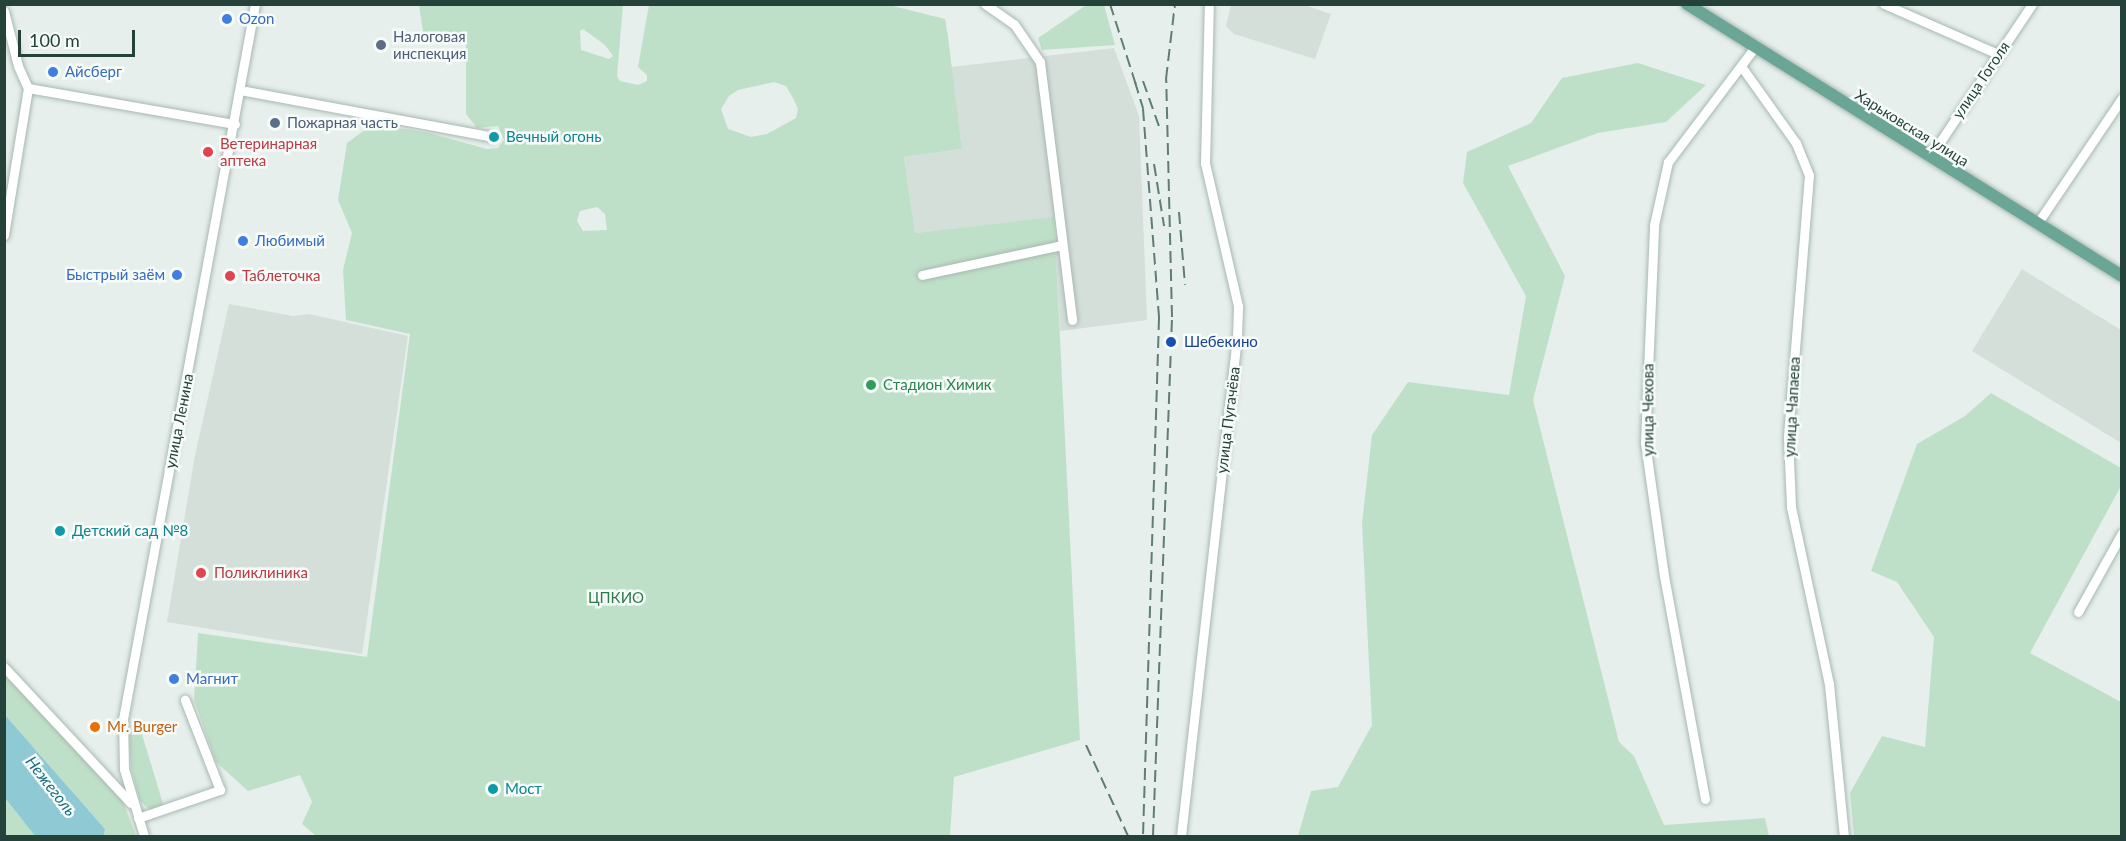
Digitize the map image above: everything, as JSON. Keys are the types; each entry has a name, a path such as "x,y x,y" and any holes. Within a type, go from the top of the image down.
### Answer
{"main road":[{"name":"Харьковская улица","path":"1687,4 2037,224 2120,271"}],"street":[{"name":"улица Ленина","path":"144,837 133,805 122,753 125,701 235,124 255,4"},
{"path":"985,4 1014,24 1040,62 1072,320"},
{"name":"улица Пугачёва","path":"1181,837 1237,337 1238,306 1205,163 1209,4"},
{"path":"1884,4 1998,54"},
{"name":"улица Гоголя","path":"1930,157 2032,4"},
{"path":"4,11 18,66 28,88 4,235"},
{"name":"улица Чехова","path":"1705,799 1664,576 1645,443 1654,225 1668,162 1755,47"},
{"name":"улица Чапаева","path":"1741,66 1796,143 1809,175 1788,436 1791,507 1829,684 1844,837"},
{"path":"28,88 235,124"},
{"path":"240,90 494,137"},
{"path":"2037,224 2121,98"},
{"path":"922,275 1062,245"},
{"path":"2078,612 2121,533"},
{"path":"4,667 133,805"},
{"path":"138,818 220,790 185,700"}],"shaded area":[{"path":"1231,5 1304,5 1331,14 1315,59 1234,34 1226,26"},
{"path":"1114,48 1139,116 1147,320 1060,331 1054,218 915,233 904,157 962,149 951,67"},
{"path":"2022,269 2121,330 2121,443 1972,351"},
{"path":"229,304 293,316 309,314 408,336 362,654 167,622 195,455"}],"green space":[{"name":"ЦПКИО","path":"885,4 945,19 962,149 904,157 915,233 1054,217 1080,740 954,777 950,836 316,836 302,824 312,802 300,775 248,791 216,762 194,700 198,633 367,657 410,334 346,320 343,270 352,233 338,200 347,143 373,124 429,133 487,149 498,148 504,140 498,126 477,128 466,114 466,39 457,34 434,41 424,38 419,5 623,5 617,76 620,81 638,85 647,81 647,75 638,67 649,5","holes":["583,29 605,45 613,56 609,59 581,50 580,31","774,82 786,86 798,109 796,118 767,134 751,137 728,129 721,109 729,96 738,90","597,207 605,214 607,230 583,231 577,221 580,211"]},
{"path":"1088,4 1104,5 1115,45 1042,50 1038,38"},
{"path":"1638,63 1706,85 1666,122 1598,133 1508,166 1565,276 1533,400 1619,742 1634,756 1664,825 1765,818 1769,836 1298,836 1311,791 1338,787 1372,725 1362,523 1372,435 1408,382 1509,395 1526,296 1463,183 1467,152 1531,123 1562,78"},
{"path":"1991,393 2121,468 2121,486 2030,653 2121,702 2121,836 1854,836 1850,793 1882,736 1925,747 1934,637 1897,582 1871,571 1917,444 1965,416"},
{"path":"4,674 122,799 136,836 104,836 105,829 5,715"},
{"path":"138,721 164,807 150,810 140,801 131,767 129,734"},
{"path":"5,798 35,836 5,836"}],"water":[{"name":"Нежеголь","path":"5,715 105,829 104,836 35,836 5,798"}],"railway":[{"path":"1110,4 1137,88"},
{"path":"1153,836 1172,317 1166,79 1175,4"},
{"path":"1143,81 1161,132"},
{"path":"1135,82 1143,109 1159,318 1143,836"},
{"path":"1154,164 1164,226"},
{"path":"1179,212 1185,285"},
{"path":"1086,745 1128,836"}],"place":[{"name":"Ozon","path":"227,19"},
{"name":"Налоговая инспекция","path":"381,45"},
{"name":"Айсберг","path":"53,72"},
{"name":"Пожарная часть","path":"275,123"},
{"name":"Вечный огонь","path":"494,137"},
{"name":"Ветеринарная аптека","path":"208,152"},
{"name":"Любимый","path":"243,241"},
{"name":"Быстрый заём","path":"177,275"},
{"name":"Таблеточка","path":"230,276"},
{"name":"Шебекино","path":"1171,342"},
{"name":"Стадион Химик","path":"871,385"},
{"name":"Детский сад №8","path":"60,531"},
{"name":"Поликлиника","path":"201,573"},
{"name":"Магнит","path":"174,679"},
{"name":"Mr. Burger","path":"95,727"},
{"name":"Мост","path":"493,789"}]}
